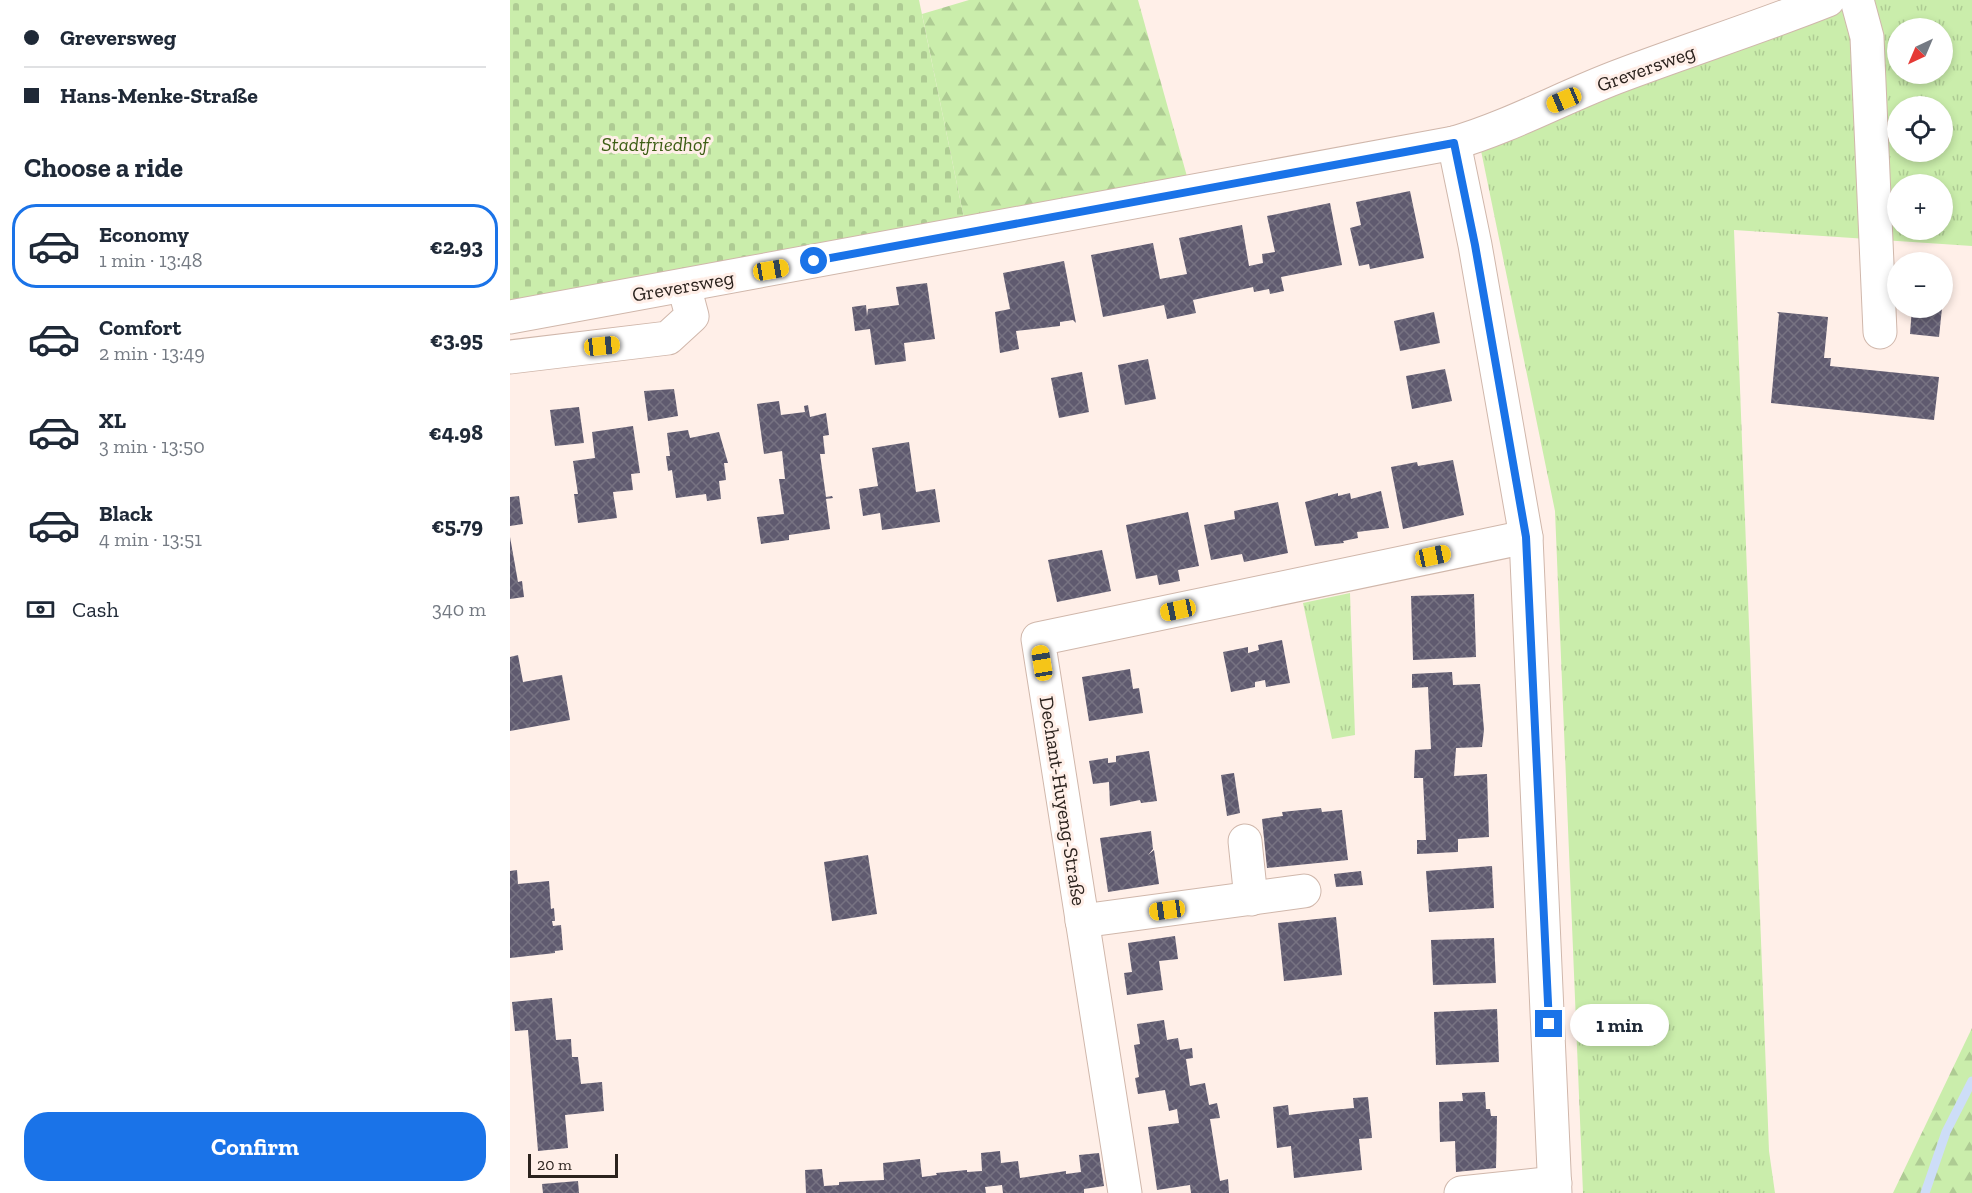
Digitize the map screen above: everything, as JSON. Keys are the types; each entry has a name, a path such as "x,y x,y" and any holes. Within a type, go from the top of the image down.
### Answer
{"street":[{"name":"Greversweg","path":"519,315 1454,143 1489,133 1621,75 1765,25 1828,0"},
{"path":"1857,0 1867,37 1880,332"},
{"path":"1454,143 1475,245 1526,537 1555,1188 1461,1193"},
{"path":"519,315 523,355 668,338 692,316 684,286"},
{"name":"Dechant-Huyeng-Straße","path":"1125,1193 1038,639 1526,537"},
{"path":"1245,841 1251,898"},
{"name":"Dechant-Huyeng-Straße","path":"1082,921 1304,891"}],"green space":[{"name":"Stadtfriedhof","path":"510,0 919,0 967,233 510,316"},
{"path":"969,0 1138,0 1191,191 967,233 922,14"},
{"path":"1826,0 1972,0 1972,246 1734,230 1769,1151 1775,1193 1583,1193 1555,511 1478,136"},
{"path":"1350,593 1355,735 1332,739 1303,603"},
{"path":"1972,1028 1972,1193 1893,1193"}],"building":[{"path":"1410,191 1424,258 1370,269 1369,264 1359,266 1350,228 1361,225 1356,202"},
{"path":"1330,203 1342,265 1281,277 1284,291 1270,294 1269,289 1254,292 1253,287 1193,300 1196,313 1167,319 1164,305 1103,317 1091,255 1153,243 1160,279 1187,274 1179,238 1242,225 1249,266 1263,263 1262,254 1275,252 1267,216"},
{"path":"1064,261 1076,323 1073,320 1060,322 1060,326 1016,331 1019,349 1000,353 995,312 1010,309 1003,273"},
{"path":"927,283 935,339 904,343 906,361 875,365 870,329 855,331 852,307 866,305 867,316 868,309 899,305 896,287"},
{"path":"1434,312 1440,343 1400,351 1394,321"},
{"path":"1777,312 1828,317 1824,358 1831,358 1830,366 1939,377 1934,420 1771,403 1779,314"},
{"path":"1911,318 1941,318 1939,337 1910,334"},
{"path":"1148,359 1156,399 1125,405 1118,365"},
{"path":"1445,369 1452,401 1412,409 1406,376"},
{"path":"1082,372 1089,412 1059,418 1051,378"},
{"path":"674,389 678,416 648,421 644,391"},
{"path":"779,401 781,415 805,412 804,406 808,405 810,417 826,413 829,435 823,436 825,454 820,454 826,497 832,496 833,498 826,499 830,529 789,535 789,540 761,544 757,517 784,514 779,479 785,479 782,451 764,454 757,404"},
{"path":"579,407 584,443 555,446 550,410"},
{"path":"633,426 640,473 631,474 633,490 613,492 617,518 578,523 574,494 578,494 573,461 595,458 592,432"},
{"path":"688,430 690,438 719,432 728,463 724,463 726,480 719,481 721,499 707,501 706,494 676,498 672,470 668,471 666,456 670,456 667,433"},
{"path":"909,442 916,492 935,489 940,522 882,530 880,513 863,516 859,489 878,486 872,448"},
{"path":"1453,460 1464,515 1403,529 1391,467 1417,462 1418,466"},
{"path":"1381,491 1389,528 1357,532 1358,538 1343,541 1344,543 1315,546 1305,502 1338,493 1338,496 1350,493 1351,499"},
{"path":"519,496 523,524 510,526 510,497"},
{"path":"1278,502 1288,553 1244,562 1242,554 1211,560 1204,525 1235,519 1234,511"},
{"path":"1188,512 1199,566 1178,570 1180,581 1159,585 1157,575 1136,579 1126,525"},
{"path":"510,537 518,582 522,581 524,597 510,599"},
{"path":"1102,550 1111,591 1057,602 1048,560"},
{"path":"1474,594 1476,657 1413,660 1411,596"},
{"path":"1282,640 1290,683 1266,687 1265,680 1255,682 1255,687 1231,692 1223,652 1248,647 1248,653 1259,650 1258,645"},
{"path":"518,655 523,682 562,675 570,720 510,731 510,657"},
{"path":"1130,669 1133,689 1139,688 1143,713 1089,721 1082,677"},
{"path":"1452,672 1453,685 1480,684 1484,730 1482,747 1456,748 1454,776 1487,774 1489,837 1458,839 1458,852 1417,854 1417,840 1426,840 1423,778 1414,778 1415,750 1431,749 1428,687 1412,688 1412,674"},
{"path":"1149,751 1157,801 1141,803 1140,800 1110,806 1109,782 1093,784 1089,761 1108,758 1108,763 1116,762 1116,756"},
{"path":"1234,773 1240,813 1227,816 1221,775"},
{"path":"1321,808 1322,812 1342,810 1348,860 1267,868 1262,819 1283,816 1282,812"},
{"path":"1151,831 1153,849 1148,855 1154,850 1159,884 1108,892 1100,838"},
{"path":"868,855 877,914 832,921 824,862"},
{"path":"1492,866 1494,908 1429,912 1426,871"},
{"path":"517,870 518,884 549,881 551,909 554,908 553,926 561,925 563,950 510,958 510,871"},
{"path":"1361,871 1363,885 1336,887 1334,874"},
{"path":"1336,917 1342,975 1284,981 1278,923"},
{"path":"1175,936 1178,959 1159,961 1163,990 1127,995 1124,973 1132,972 1128,943"},
{"path":"1494,938 1496,983 1433,985 1431,940"},
{"path":"552,998 556,1040 571,1039 572,1057 578,1057 581,1084 602,1082 604,1111 565,1115 568,1148 538,1151 528,1030 515,1031 512,1002"},
{"path":"1497,1009 1499,1062 1436,1065 1434,1012"},
{"path":"1164,1020 1167,1040 1178,1038 1180,1050 1192,1048 1193,1058 1186,1059 1190,1086 1205,1083 1209,1105 1217,1103 1220,1118 1210,1119 1220,1181 1228,1179 1229,1193 1191,1193 1190,1185 1157,1190 1148,1127 1179,1123 1177,1109 1169,1111 1165,1090 1138,1094 1135,1078 1139,1077 1134,1045 1140,1044 1137,1024"},
{"path":"1485,1092 1486,1109 1490,1109 1491,1116 1497,1116 1496,1168 1456,1172 1455,1141 1440,1142 1439,1102 1463,1101 1462,1093"},
{"path":"1368,1097 1372,1138 1359,1139 1362,1170 1294,1178 1291,1146 1277,1148 1273,1107 1288,1105 1289,1115 1354,1108 1353,1098"},
{"path":"1000,1151 1001,1163 1018,1161 1020,1178 1066,1171 1066,1174 1081,1172 1079,1155 1099,1153 1104,1186 1084,1189 1084,1193 1003,1193 1002,1185 985,1187 986,1193 806,1193 805,1170 822,1169 824,1186 839,1185 839,1182 884,1180 883,1163 920,1159 922,1177 937,1175 936,1173 982,1171 981,1153"},
{"path":"578,1181 579,1193 543,1193 542,1184"}],"waterway":[{"path":"1925,1193 1946,1132 1972,1081"}],"route":[{"path":"814,261 1454,143 1475,245 1526,537 1549,1024"}]}
